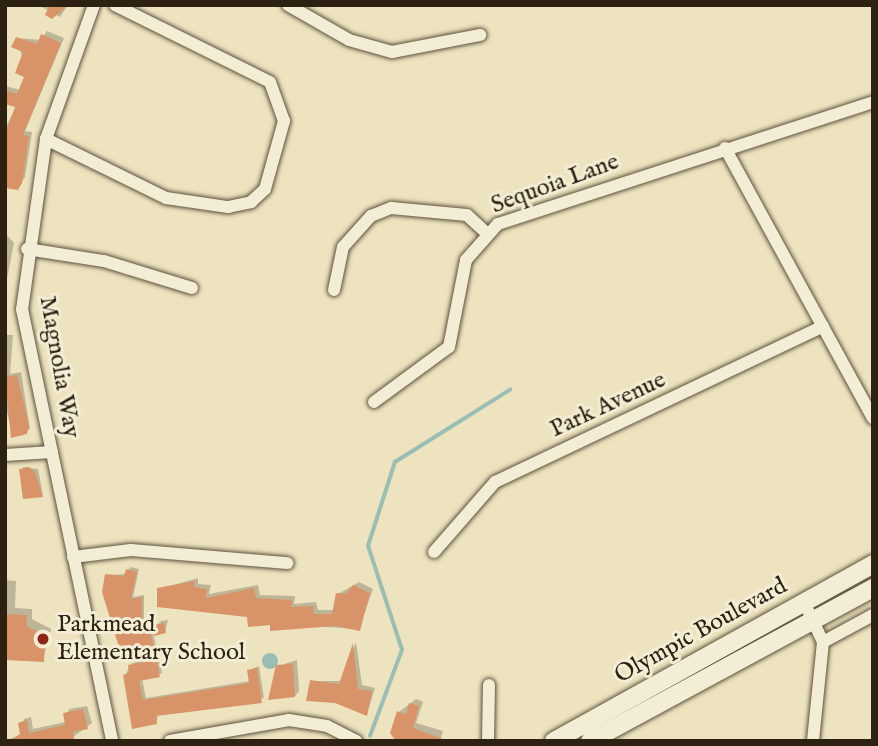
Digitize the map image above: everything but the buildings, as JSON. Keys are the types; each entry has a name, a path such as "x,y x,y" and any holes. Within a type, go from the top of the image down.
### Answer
{"main road":[{"name":"Olympic Boulevard","path":"554,741 873,564"},
{"name":"Olympic Boulevard","path":"590,741 873,588"}],"street":[{"name":"Magnolia Way","path":"94,5 46,139 27,249 22,309 112,741"},
{"path":"46,139 166,198 228,207 251,202 265,188 284,121 270,82 116,5"},
{"path":"288,5 349,40 392,52 480,35"},
{"name":"Sequoia Lane","path":"374,402 449,347 466,260 486,233 725,148 873,102"},
{"path":"725,148 873,418"},
{"path":"334,290 343,247 371,216 391,208 467,215 486,233"},
{"path":"27,249 104,261 192,288"},
{"name":"Park Avenue","path":"434,552 495,482 823,326"},
{"path":"5,455 52,452"},
{"path":"73,557 131,550 287,563"},
{"path":"804,602 823,642 813,741"},
{"path":"823,642 873,615"},
{"path":"488,741 489,685"},
{"path":"170,741 289,720 327,726 356,741"}],"water":[{"path":"270,653 278,661 270,669 262,661"}],"waterway":[{"path":"370,736 402,650 368,546 395,462 510,390"}],"place":[{"name":"Parkmead Elementary School","path":"43,639"}]}
